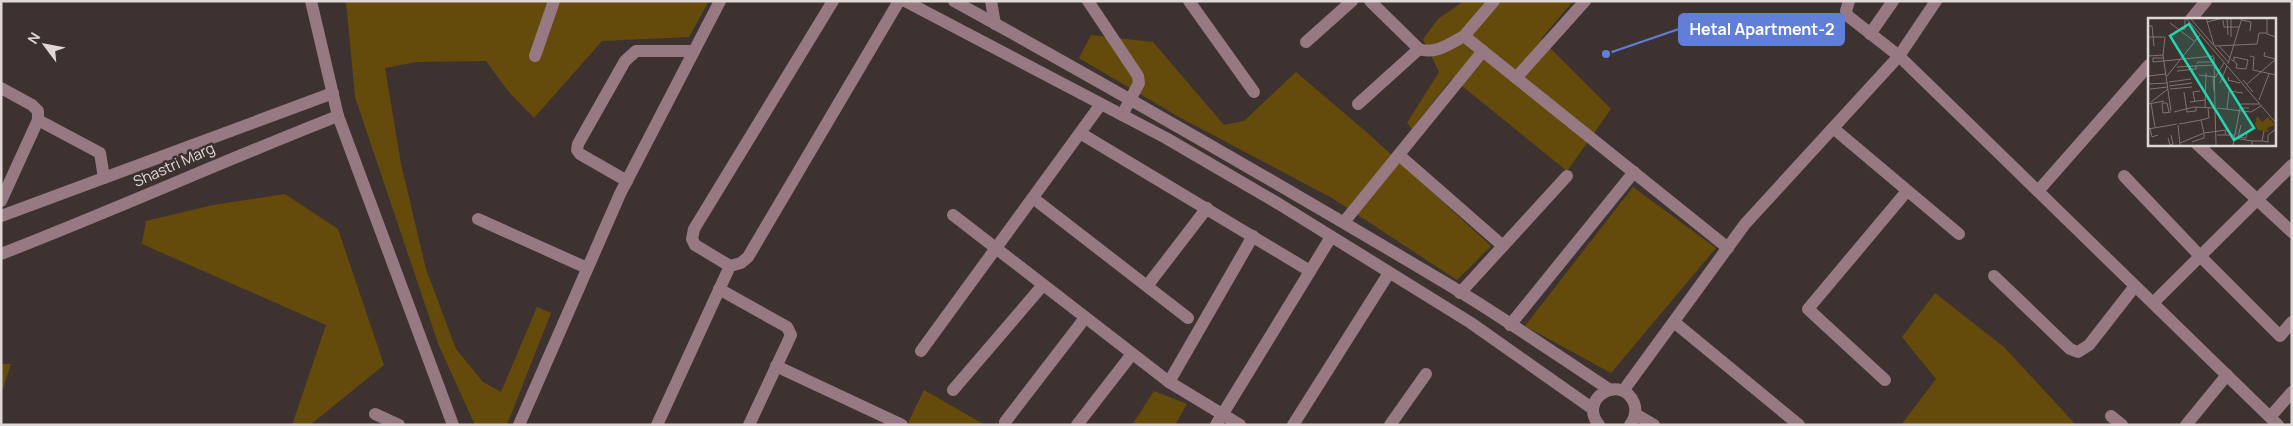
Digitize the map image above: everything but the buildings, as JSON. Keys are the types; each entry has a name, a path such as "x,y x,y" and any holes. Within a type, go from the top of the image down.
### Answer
{"street":[{"path":"311,1 338,116 453,425"},
{"path":"535,56 554,1"},
{"path":"519,425 626,181 720,1"},
{"path":"833,1 694,229 692,239 695,245 730,266 741,263 748,257 899,1"},
{"path":"905,1 1122,115 1214,166 1471,323 1593,409"},
{"path":"954,1 1132,99 1344,222 1460,293 1610,390 1623,391 1633,400 1633,419 1654,425"},
{"path":"991,1 995,24"},
{"path":"1088,1 1136,70 1139,83 1122,115"},
{"path":"1189,1 1254,92"},
{"path":"1306,42 1352,1"},
{"path":"1370,1 1420,49 1425,51 1437,50 1464,36 1494,1"},
{"path":"1516,78 1585,1"},
{"path":"1849,1 1846,11 1848,16 1899,56 2274,421 2292,392"},
{"path":"1870,34 1893,1"},
{"path":"1623,391 1745,224 1899,56 1936,1"},
{"path":"2192,18 2206,1"},
{"path":"1464,36 1728,248"},
{"path":"1358,104 1420,49"},
{"path":"626,181 580,154 577,150 578,144 624,61 636,51 694,52"},
{"path":"1344,222 1483,51"},
{"path":"2038,191 2148,66"},
{"path":"1,88 32,105 38,111 38,120 1,201"},
{"name":"Shastri Marg","path":"1,216 333,92"},
{"path":"921,351 1101,104"},
{"name":"Shastri Marg","path":"1,254 101,215 221,162 338,116"},
{"path":"38,120 100,153 104,178"},
{"path":"1833,128 1959,234"},
{"path":"1080,133 1310,271"},
{"path":"2198,145 2292,232"},
{"path":"1399,154 1503,246"},
{"path":"2153,303 2292,166"},
{"path":"1510,325 1634,172"},
{"path":"1460,293 1567,176"},
{"path":"2124,176 2280,336 2292,322"},
{"path":"1885,380 1808,309 1907,191"},
{"path":"1033,198 1188,318"},
{"path":"1147,286 1207,208"},
{"path":"953,215 1219,420 1240,425"},
{"path":"478,218 588,268"},
{"path":"1169,382 1253,236"},
{"path":"1219,420 1331,237"},
{"path":"657,425 730,266"},
{"path":"1293,425 1389,273"},
{"path":"1994,276 2070,349 2078,352 2089,345 2135,286"},
{"path":"954,390 1044,285"},
{"path":"719,289 790,331 791,335 749,425"},
{"path":"1005,422 1085,318"},
{"path":"1674,322 1799,425"},
{"path":"1077,425 1132,354"},
{"path":"776,366 902,424"},
{"path":"1390,425 1426,374"},
{"path":"2188,424 2227,375"},
{"path":"1599,425 1594,416 1593,409 1598,396 1610,390"},
{"path":"375,414 399,425"},
{"path":"2111,416 2122,425"}],"shaded area":[{"path":"346,1 709,1 689,37 602,41 534,118 508,91 486,61 416,62 385,68 401,164 426,269 456,349 483,382 501,392 537,307 551,313 507,425 475,425 439,346 355,97"},
{"path":"1464,1 1573,1 1541,39 1611,109 1567,171 1452,78 1412,129 1407,123 1439,72 1423,39 1438,19"},
{"path":"1091,35 1153,42 1224,125 1244,121 1296,72 1371,136 1491,246 1457,280 1332,198 1179,117 1079,58"},
{"path":"1633,187 1716,248 1611,373 1525,326"},
{"path":"285,194 338,229 384,365 310,425 292,425 326,325 142,244 146,221 213,205"},
{"path":"1935,293 2004,347 2076,425 1901,425 1936,379 1902,337"},
{"path":"1,364 11,364 1,394"},
{"path":"924,390 985,425 907,425"},
{"path":"1154,391 1187,404 1175,425 1132,425"}],"place":[{"name":"Hetal Apartment-2","path":"1606,54"}]}
